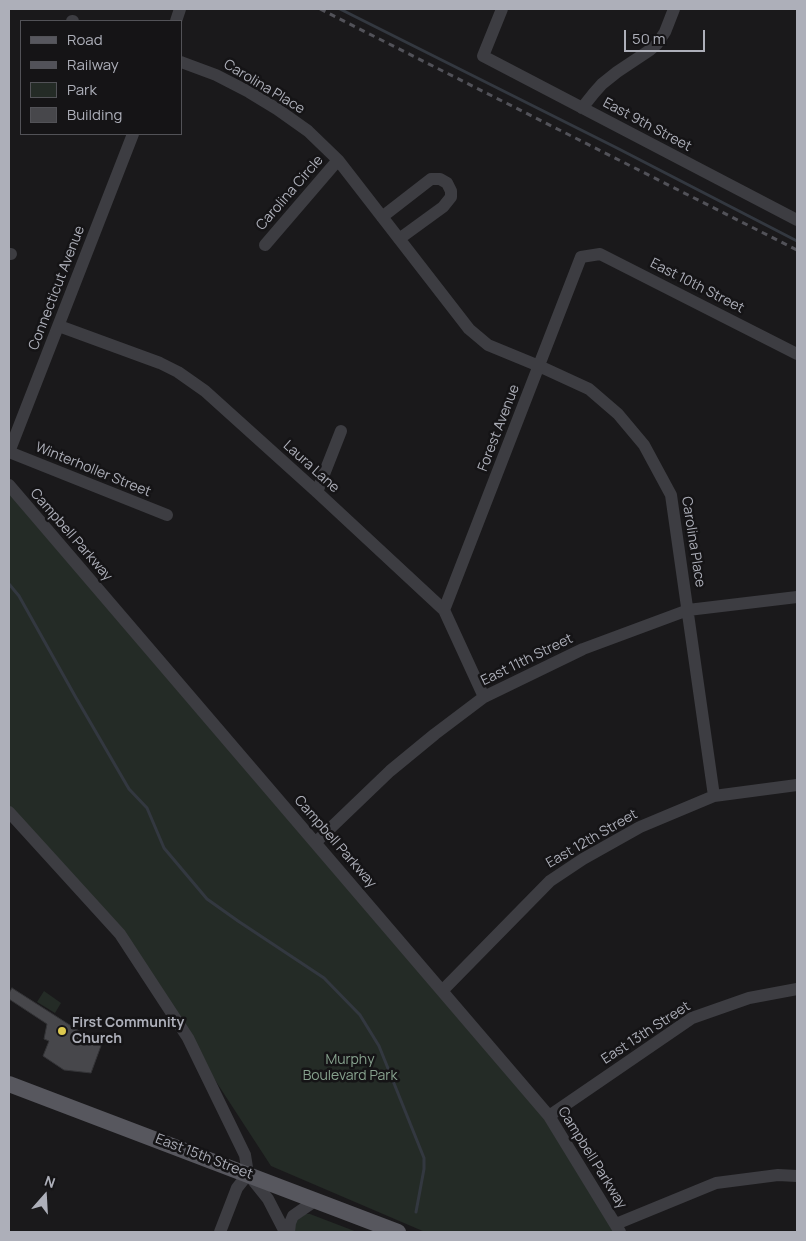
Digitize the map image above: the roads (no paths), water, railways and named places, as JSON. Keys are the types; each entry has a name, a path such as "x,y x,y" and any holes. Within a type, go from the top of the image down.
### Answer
{"main road":[{"name":"East 15th Street","path":"9,1084 398,1232"}],"street":[{"name":"East 9th Street","path":"502,9 483,56 797,220"},
{"path":"582,108 602,84 657,44 665,32 674,9"},
{"name":"Carolina Place","path":"182,62 216,75 249,92 277,109 308,132 338,160 469,329 488,345 589,389 618,414 644,445 671,495 714,796"},
{"name":"Connecticut Avenue","path":"9,452 133,135"},
{"name":"Carolina Circle","path":"265,245 338,160"},
{"path":"382,217 431,179 447,183 451,191 451,197 443,207 399,239"},
{"name":"East 10th Street","path":"581,258 600,254 797,354"},
{"name":"Forest Avenue","path":"444,610 581,258"},
{"name":"Laura Lane","path":"59,326 160,363 178,372 205,392 317,492 444,610 484,697"},
{"path":"317,492 341,432"},
{"name":"Winterholler Street","path":"9,452 167,515"},
{"name":"Campbell Parkway","path":"9,485 549,1116 618,1228"},
{"name":"East 11th Street","path":"316,842 390,771 484,697 583,650 688,610 797,597"},
{"name":"East 12th Street","path":"442,991 550,881 582,858 640,827 714,796 797,785"},
{"path":"9,812 120,934 188,1038 245,1155 248,1174 268,1198 285,1232"},
{"name":"East 13th Street","path":"549,1116 692,1018 749,998 797,989"},
{"path":"220,1232 237,1188 248,1174"},
{"path":"618,1228 716,1183 778,1174 797,1176"},
{"path":"289,1232 293,1216 316,1200"}],"waterway":[{"path":"340,9 797,241"},
{"path":"9,584 19,596 129,789 147,808 164,848 207,899 324,978 360,1015 379,1046 424,1158 424,1169 416,1212"}],"railway":[{"path":"320,9 797,250"}],"place":[{"name":"First Community Church","path":"62,1031"}],"park label":[{"name":"Murphy Boulevard Park","path":"350,1068"}]}
